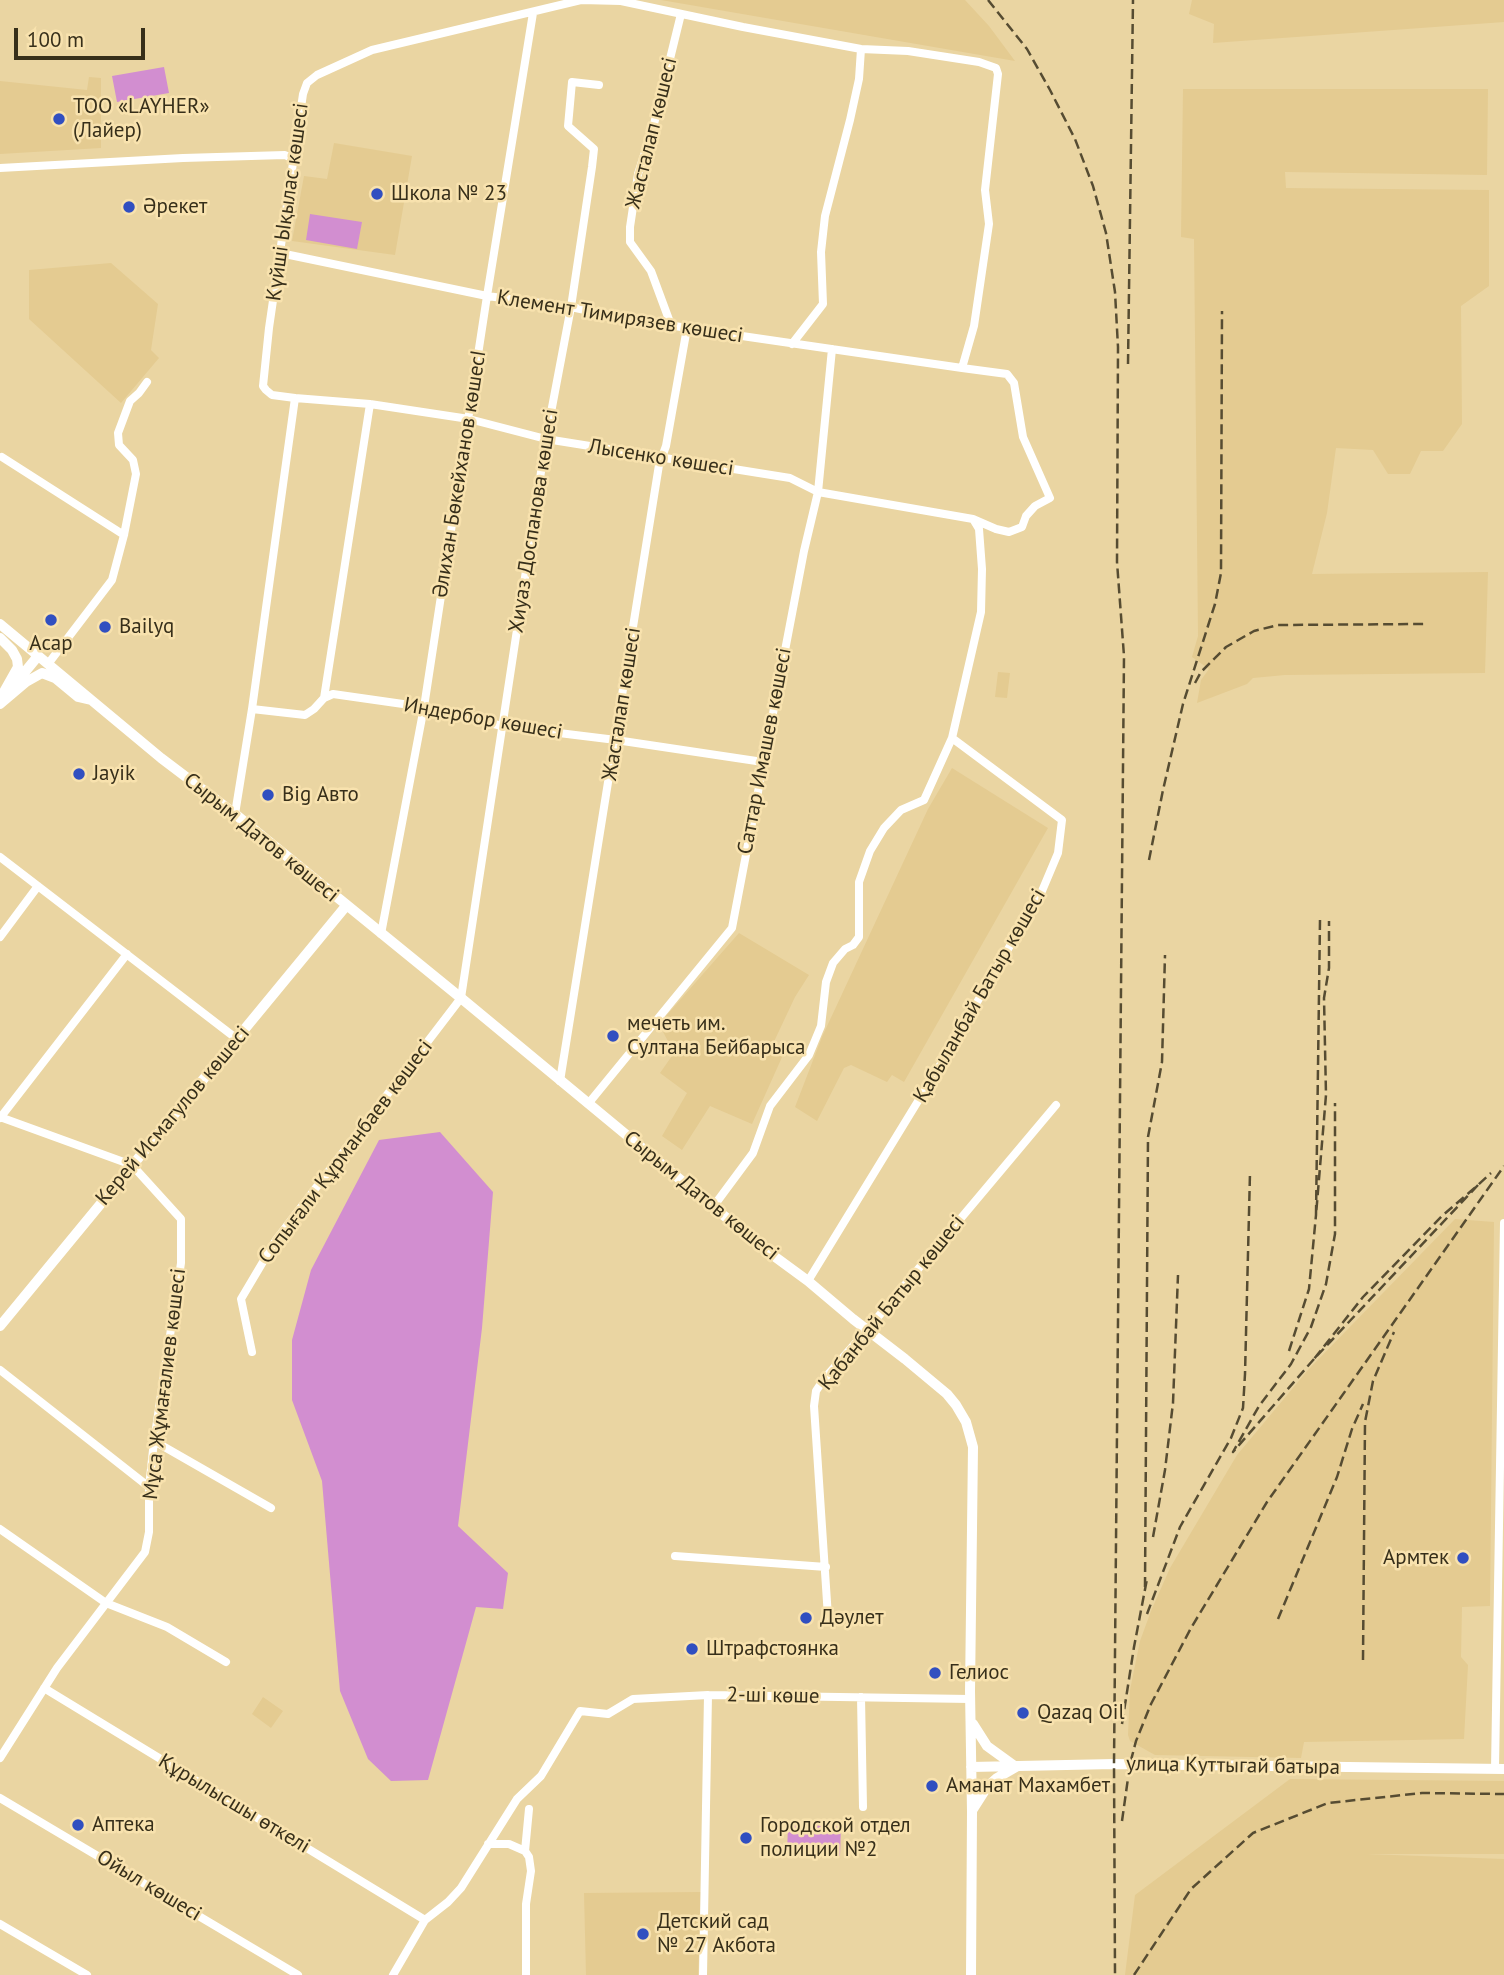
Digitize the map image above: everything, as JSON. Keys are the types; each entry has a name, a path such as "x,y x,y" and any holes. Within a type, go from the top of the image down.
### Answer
{"main road":[{"name":"Сырым Датов көшесі","path":"0,624 161,758 235,814 461,998 763,1248 808,1281 947,1394 966,1422 973,1447 971,1975"},
{"path":"0,638 12,650 19,667 0,702"},
{"path":"0,702 38,656"},
{"path":"0,702 42,673 54,678 78,697 93,700"},
{"name":"Керей Исмагулов көшесі","path":"0,1326 346,906"},
{"path":"971,1719 987,1746 1016,1767 987,1787 972,1812"},
{"name":"улица Куттыгай батыра","path":"971,1767 1130,1764 1500,1769"}],"street":[{"name":"Күйші Ықылас көшесі","path":"266,390 263,386 279,253 303,94 307,83 317,75 372,50 581,1 621,1 861,49 908,51 979,62 996,68 998,74 985,190 989,224 974,326 962,368"},
{"name":"Әлихан Бөкейханов көшесI","path":"382,934 424,707 533,13"},
{"name":"Жасталап көшесі","path":"671,325 651,271 630,242 629,227 638,174 654,124 681,14"},
{"path":"792,344 823,304 821,252 825,216 859,79 861,49"},
{"name":"Хиуаз Доспанова көшесі","path":"461,998 546,439 571,307 593,167 594,149 568,126 572,82 599,85"},
{"path":"0,168 183,158 285,155 293,159"},
{"name":"Клемент Тимирязев көшесі","path":"279,253 487,296 962,368"},
{"name":"Жасталап көшесі","path":"560,1081 659,465 666,446 687,328"},
{"name":"Саттар Имашев көшесі","path":"588,1104 732,928 804,551 818,492 832,349"},
{"path":"962,368 1007,374 1014,383 1023,437 1050,498 1035,506 1026,516 1022,527 1009,532 973,519"},
{"path":"48,664 112,580 136,474 133,460 119,445 118,433 130,401 147,382"},
{"name":"Лысенко көшесі","path":"266,390 272,395 370,404 469,419 546,439 790,478 818,492 973,519"},
{"path":"235,814 295,398"},
{"path":"324,698 370,404"},
{"path":"2,457 124,535"},
{"path":"713,1207 753,1153 770,1105 809,1055 821,1026 826,982 833,963 859,937 859,882 870,852 884,828 901,810 924,800 952,738 981,611 979,529 973,519"},
{"name":"Индербор көшесі","path":"251,709 305,715 324,698 333,694 424,707 502,726 763,762"},
{"name":"Қабыланбай Батыр көшесі","path":"808,1281 945,1057 1042,891 1058,853 1062,820 952,738"},
{"path":"0,857 237,1039"},
{"path":"0,937 38,886"},
{"path":"0,1117 127,954"},
{"name":"Сопығали Құрманбаев көшесі","path":"252,1352 241,1299 275,1240 461,998"},
{"name":"Қабанбай Батыр көшесі","path":"828,1617 814,1406 816,1391 1056,1105"},
{"name":"Мұса Жұмағалиев көшесі","path":"0,1117 132,1165 181,1219 181,1263 154,1441 149,1486 149,1531 145,1552 57,1668 0,1758"},
{"name":"улица Куттыгай батыра","path":"1500,1769 1504,1223"},
{"path":"0,1370 149,1486"},
{"path":"154,1441 271,1508"},
{"path":"0,1529 106,1603 167,1627 226,1662"},
{"path":"675,1556 826,1567"},
{"name":"Құрылысшы өткелі","path":"44,1688 425,1920"},
{"path":"703,1975 708,1695"},
{"name":"2-ші көше","path":"488,1844 517,1799 541,1776 580,1711 608,1714 633,1699 708,1695 970,1699"},
{"path":"861,1697 863,1807"},
{"name":"Ойыл көшесі","path":"0,1798 298,1975"},
{"path":"526,1975 526,1904 531,1871 525,1851 529,1809"},
{"path":"393,1975 425,1920 461,1888 488,1844 509,1844 525,1851"},
{"path":"0,1924 87,1975"}],"shaded area":[{"path":"661,0 965,0 1015,61"},
{"path":"1192,0 1504,0 1504,22 1213,43 1214,24 1189,14"},
{"path":"164,67 169,93 117,102 112,76"},
{"path":"89,77 101,78 101,148 0,154 0,81 87,90"},
{"path":"1183,89 1488,89 1487,175 1285,172 1286,188 1489,190 1489,286 1461,306 1462,424 1443,451 1421,451 1410,474 1388,474 1373,450 1336,448 1327,513 1312,574 1488,572 1485,673 1285,675 1253,678 1247,684 1197,703 1201,680 1209,669 1192,657 1198,636 1194,239 1181,237"},
{"path":"334,143 412,156 395,255 292,241 304,176 327,179"},
{"path":"310,214 362,222 357,249 306,240"},
{"path":"111,263 158,304 151,350 159,358 121,403 29,319 29,270"},
{"path":"998,672 1010,673 1007,698 995,697"},
{"path":"952,768 1048,828 904,1082 892,1075 887,1082 851,1065 844,1068 817,1121 795,1107 822,1037 928,809"},
{"path":"739,933 809,975 795,997 771,1048 783,1055 752,1124 710,1106 682,1150 662,1136 687,1093 660,1073 674,1053 659,1024"},
{"path":"440,1132 493,1192 482,1328 458,1526 508,1573 503,1609 476,1607 428,1780 391,1781 368,1759 340,1691 322,1481 292,1400 292,1340 311,1270 379,1140"},
{"path":"1455,1219 1494,1222 1490,1606 1462,1607 1461,1657 1468,1665 1464,1739 1304,1742 1301,1758 1155,1755 1130,1741 1130,1690 1140,1641 1151,1611 1170,1568 1237,1455 1308,1370"},
{"path":"263,1697 283,1711 271,1728 252,1714"},
{"path":"1290,1779 1504,1781 1504,1854 1366,1854 1504,1859 1504,1975 1125,1975 1135,1895"},
{"path":"788,1825 841,1826 840,1856 787,1854"},
{"name":"Детский сад № 27 Акбота","path":"702,1892 698,1975 586,1975 584,1893"}],"railway":[{"path":"988,0 1027,49 1075,139 1093,186 1106,233 1115,292 1118,347 1117,562 1124,656 1114,1764 1115,1975"},
{"path":"1128,364 1133,0"},
{"path":"1149,860 1183,704 1215,604 1221,573 1222,311"},
{"path":"1195,683 1201,672 1226,647 1254,631 1278,625 1425,624"},
{"path":"1320,920 1316,1215 1326,1095 1324,998 1329,968 1329,921"},
{"path":"1145,1587 1148,1137 1162,1062 1165,955"},
{"path":"1314,1359 1233,1452 1259,1406 1291,1364 1311,1327 1326,1284 1335,1234 1335,1103"},
{"path":"1122,1821 1136,1741 1151,1704 1191,1628 1267,1502 1504,1166"},
{"path":"1147,1614 1180,1527 1231,1438 1243,1408 1250,1173"},
{"path":"1478,1185 1314,1359 1363,1297 1442,1216 1491,1173"},
{"path":"1289,1351 1309,1289 1316,1215"},
{"path":"1153,1537 1173,1403 1178,1275"},
{"path":"1363,1660 1365,1422 1373,1381 1394,1332"},
{"path":"1278,1619 1337,1477 1363,1404"},
{"path":"1122,1724 1147,1579"},
{"path":"1134,1975 1191,1889 1253,1833 1328,1803 1422,1793 1504,1794"}],"place":[{"name":"ТОО «LAYHER» (Лайер)","path":"59,119"},
{"name":"Школа № 23","path":"377,194"},
{"name":"Әрекет","path":"129,207"},
{"name":"Асар","path":"51,620"},
{"name":"Bailyq","path":"105,627"},
{"name":"Jayik","path":"79,774"},
{"name":"Big Авто","path":"268,795"},
{"name":"мечеть им. Султана Бейбарыса","path":"613,1036"},
{"name":"Армтек","path":"1463,1558"},
{"name":"Дәулет","path":"806,1618"},
{"name":"Штрафстоянка","path":"692,1649"},
{"name":"Гелиос","path":"935,1673"},
{"name":"Qazaq Oil","path":"1023,1713"},
{"name":"Аманат Махамбет","path":"932,1786"},
{"name":"Аптека","path":"78,1825"},
{"name":"Городской отдел полиции №2","path":"746,1838"},
{"name":"Детский сад № 27 Акбота","path":"643,1934"}]}
